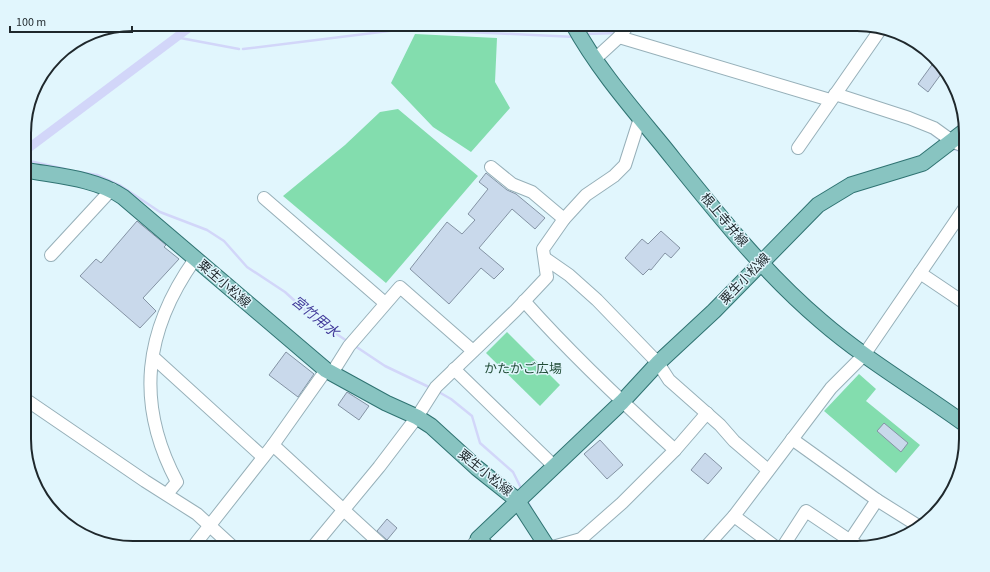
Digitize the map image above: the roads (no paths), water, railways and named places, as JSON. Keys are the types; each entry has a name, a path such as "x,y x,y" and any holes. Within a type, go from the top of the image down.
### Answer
{"main road":[{"name":"根上寺井線","path":"578,32 595,59 640,118 761,264 820,321 864,355 959,420"},
{"name":"粟生小松線","path":"31,171 74,179 112,189 329,372 386,403 417,417 522,496 622,402 658,363 761,264 801,220 818,205 836,193 866,179 923,163 959,136"},
{"path":"483,541 522,496 545,541"}],"street":[{"path":"595,59 620,37 624,31"},
{"path":"798,148 878,33"},
{"path":"620,37 909,118 934,128 952,141 959,144"},
{"path":"318,541 379,467 417,417 434,390 547,277 546,259 543,249 564,218 586,195 614,176 625,164 640,118"},
{"path":"491,166 512,184 532,192 564,218"},
{"path":"52,255 112,189"},
{"path":"264,198 385,303"},
{"path":"711,541 734,516 831,388 864,355 959,216"},
{"path":"167,494 177,482 166,462 156,433 150,395 152,357 156,338 166,310 178,283 195,259"},
{"path":"546,259 597,300 658,363 670,380 707,413 734,441 768,470"},
{"path":"920,273 959,299"},
{"path":"197,541 351,343 400,287 473,351"},
{"path":"524,301 546,326 622,402 675,450"},
{"path":"152,357 263,457"},
{"path":"454,369 554,466"},
{"path":"31,403 144,481 167,494 210,524 227,541"},
{"path":"575,541 582,539 622,503 675,450 707,413"},
{"path":"792,438 877,500 915,524"},
{"path":"273,445 377,541"},
{"path":"849,541 877,500"},
{"path":"787,541 806,511 843,541"},
{"path":"734,516 768,541"}],"waterway":[{"name":"宮竹用水","path":"31,146 185,31"},
{"path":"243,49 389,31"},
{"path":"448,31 575,37"},
{"path":"585,34 618,33"},
{"path":"175,37 239,49"},
{"path":"928,131 942,141"},
{"path":"951,148 959,151"},
{"name":"宮竹用水","path":"31,161 65,169"},
{"name":"宮竹用水","path":"78,172 97,175 121,186 160,212 207,230 224,241 247,267 285,292 317,321 347,341"},
{"name":"宮竹用水","path":"355,346 385,366 431,388"},
{"name":"宮竹用水","path":"437,391 451,399 472,416 480,443 513,472 522,490"},
{"name":"宮竹用水","path":"527,500 532,510"}],"park label":[{"name":"かたかご広場","path":"523,369"}]}
